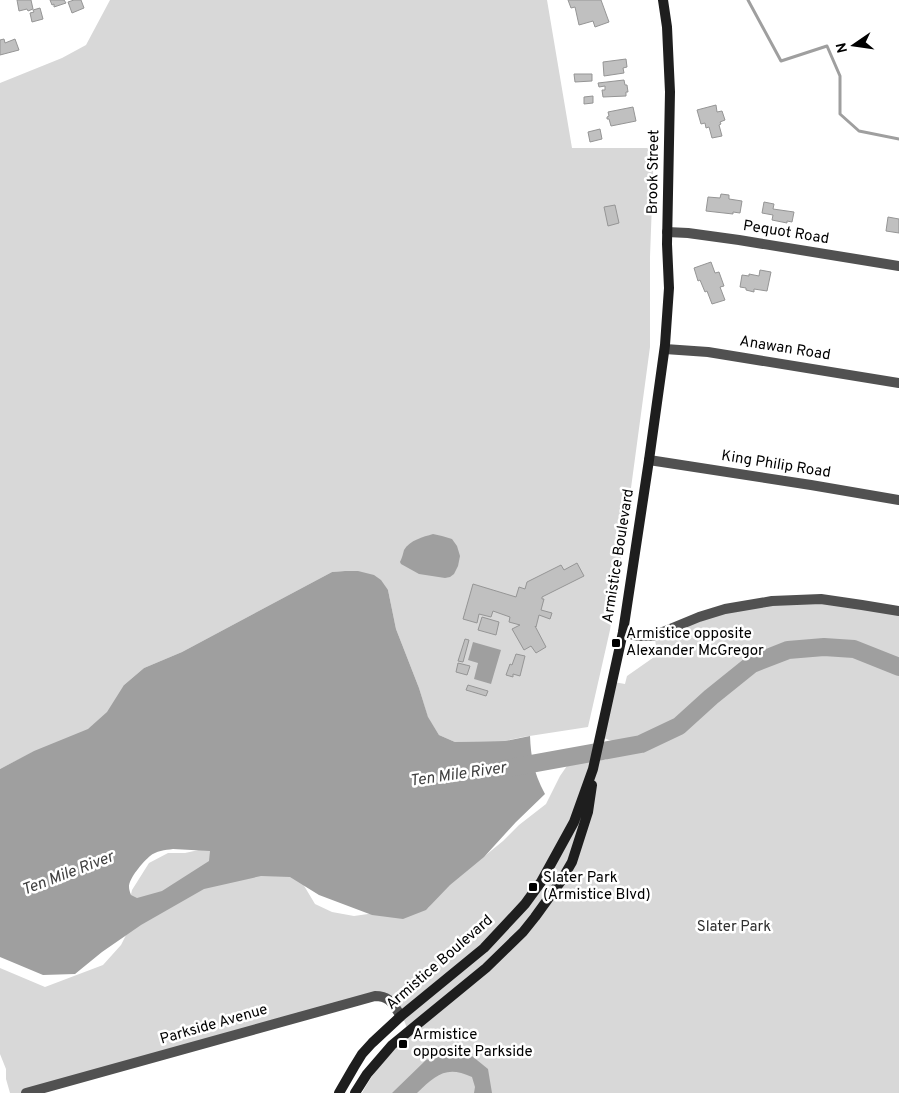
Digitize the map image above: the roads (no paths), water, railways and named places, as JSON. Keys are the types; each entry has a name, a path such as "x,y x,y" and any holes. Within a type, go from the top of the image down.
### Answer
{"main road":[{"name":"Brook Street","path":"663,0 667,28 670,92 667,232 669,288 665,347"},
{"name":"Armistice Boulevard","path":"339,1093 362,1054 401,1016 484,948 525,904 541,882 574,822 593,769 623,632 665,347"},
{"name":"Armistice Boulevard","path":"355,1093 367,1074 392,1045 486,968 523,932 535,917 572,862 588,812 592,791 593,769"}],"street":[{"name":"Pequot Road","path":"667,232 739,240 899,266"},
{"name":"Anawan Road","path":"665,347 708,352 899,383"},
{"name":"King Philip Road","path":"649,460 899,500"},
{"path":"623,632 637,636 653,636 724,609 772,601 821,599 899,611"},
{"name":"Parkside Avenue","path":"26,1093 376,996 387,998 401,1016"}],"water":[{"path":"433,534 452,539 457,546 460,556 458,566 450,577 419,574 400,562 404,550 410,544 417,539"},
{"path":"358,571 374,575 381,580 388,590 396,629 428,717 439,735 455,742 505,741 530,736 534,766 545,794 484,857 450,885 426,910 403,919 372,915 319,895 290,877 261,876 204,889 141,925 102,952 75,974 43,975 0,957 0,769 34,751 88,729 107,712 124,685 144,668 182,652 332,572","holes":["173,849 210,851 209,861 162,891 137,898 131,895 129,890 131,879 152,854"]},
{"path":"473,642 501,650 491,684 474,679 478,663 468,660"},
{"path":"446,1053 472,1056 488,1069 492,1093 474,1093 475,1087 472,1077 448,1072 430,1081 417,1093 392,1093 426,1060"}],"waterway":[{"path":"748,0 781,61 827,46 840,76 840,114 859,131 899,139"},
{"name":"Ten Mile River","path":"509,768 641,744 679,726 752,664 788,650 824,647 854,649 899,667"}],"place":[{"name":"Armistice opposite Alexander McGregor","path":"616,643"},
{"name":"Slater Park (Armistice Blvd)","path":"533,887"},
{"name":"Armistice opposite Parkside","path":"403,1044"}],"park label":[{"name":"Slater Park","path":"734,927"}]}
